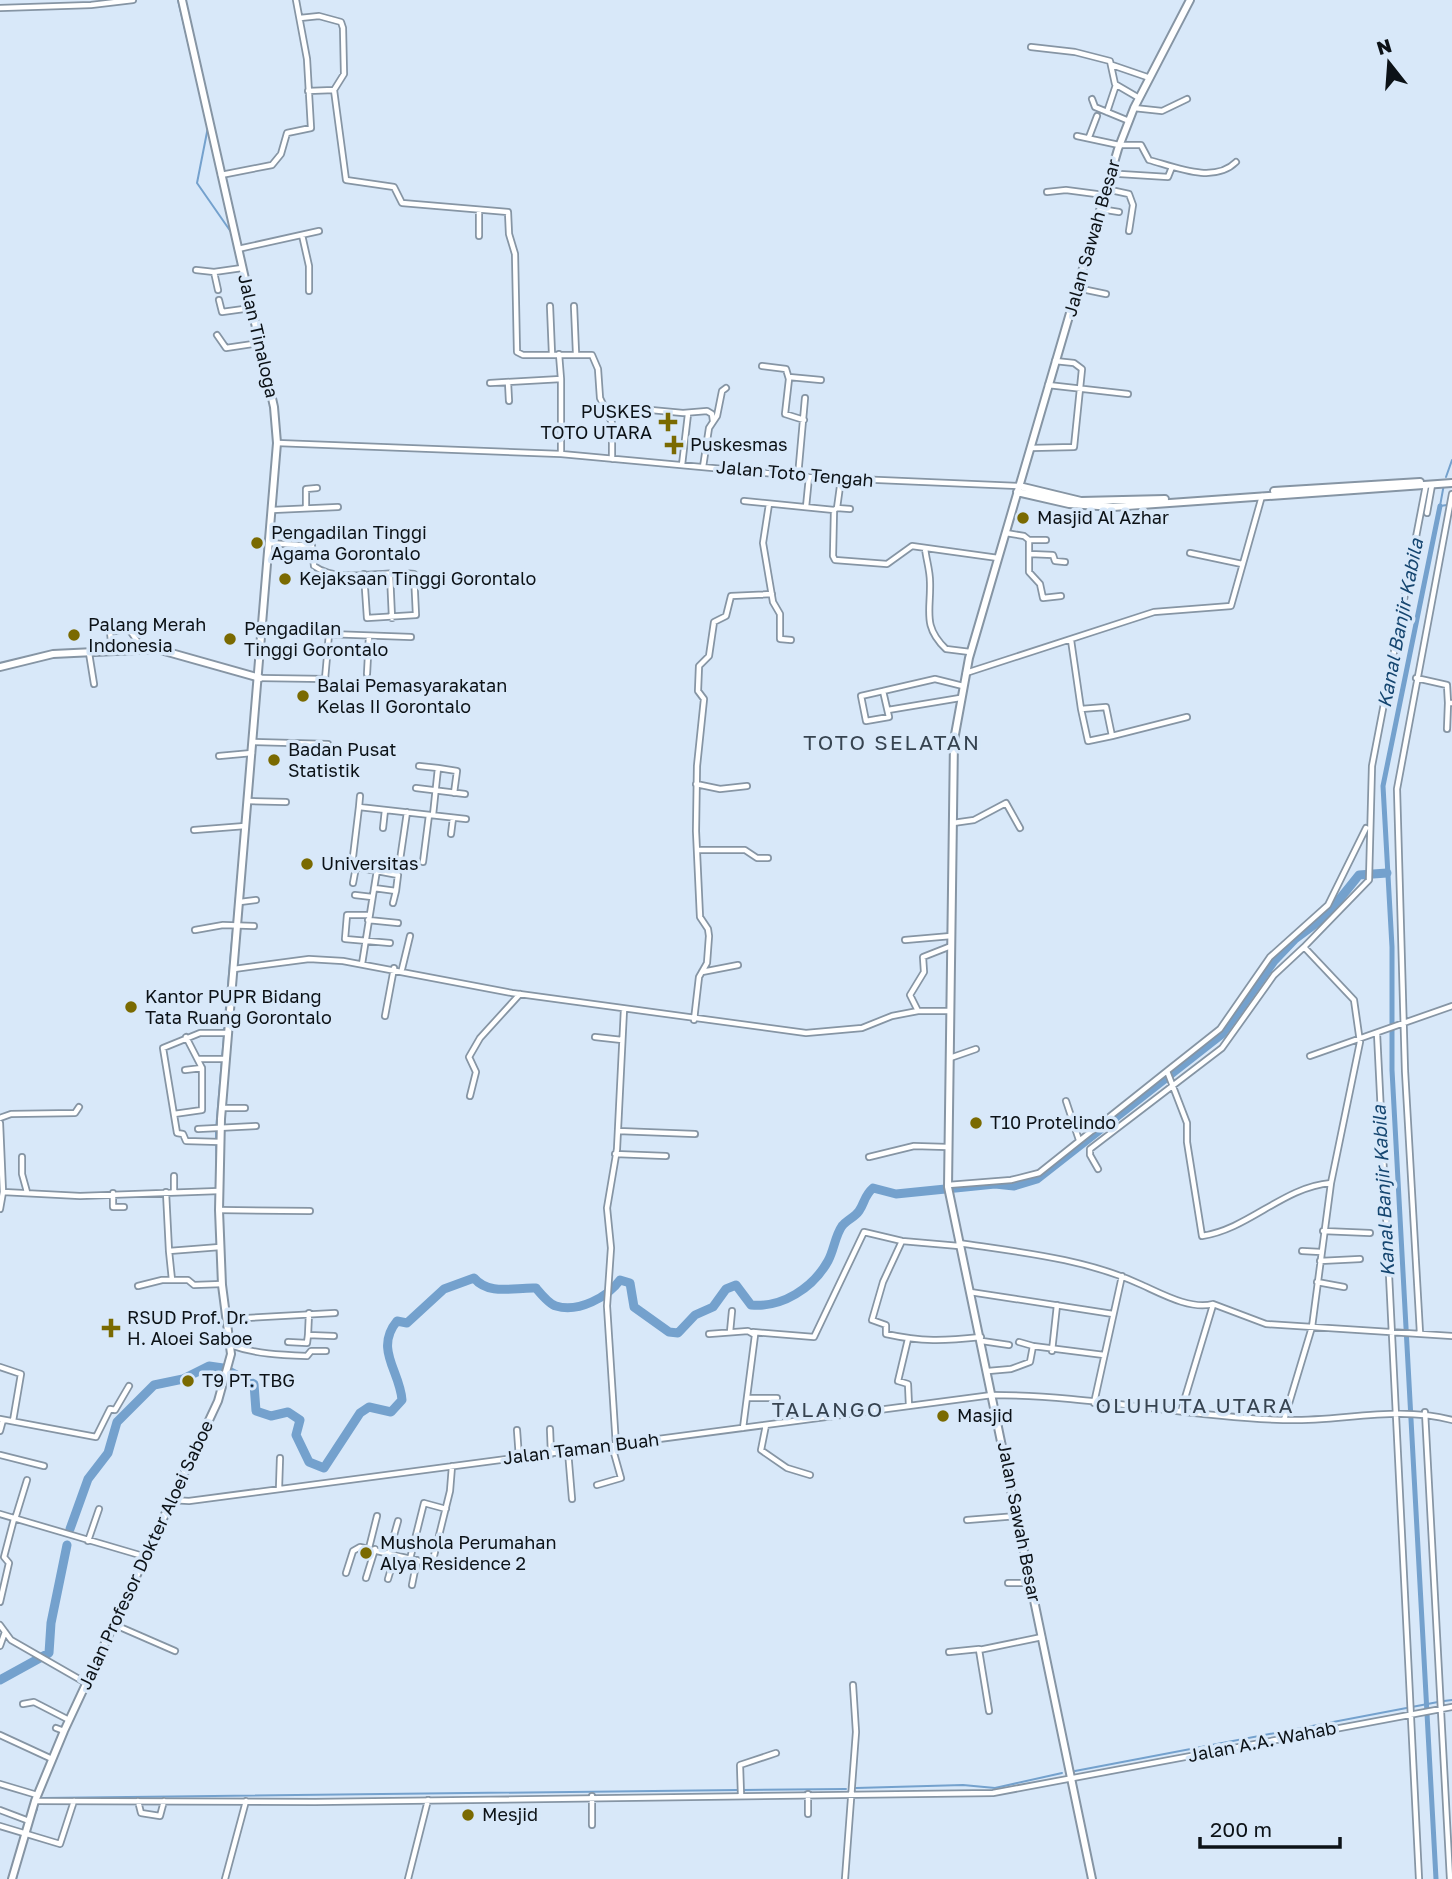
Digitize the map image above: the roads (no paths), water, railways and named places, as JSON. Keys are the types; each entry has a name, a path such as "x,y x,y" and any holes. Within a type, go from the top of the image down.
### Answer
{"main road":[{"name":"Jalan Tinaloga","path":"182,0 274,407 277,443 260,678"},
{"name":"Jalan Sawah Besar","path":"1092,1879 982,1339 949,1196 947,1147 954,740 965,673 1119,145 1134,108 1190,0"},
{"path":"1018,489 1088,504 1451,481"},
{"path":"1088,504 1431,484"},
{"path":"0,667 45,655 143,649 182,654 260,678"},
{"name":"Jalan Profesor Dokter Aloei Saboe","path":"13,1877 36,1798 52,1759 60,1730 69,1720 143,1556 214,1410 231,1362 219,1283 216,1142 222,1108 223,1058 234,969 234,926 240,902 243,826 248,801 250,753 254,742 260,678"}],"street":[{"path":"0,8 91,5 133,0"},
{"path":"221,175 257,170 275,163 287,133 311,128 296,0"},
{"path":"300,18 319,16 341,22 344,74 334,90 346,180 394,187 402,203 509,213 509,234 515,254 517,352 523,355 591,354 598,369 600,398 612,423 612,459"},
{"path":"1031,47 1096,56 1112,65 1150,78"},
{"path":"1107,112 1116,85 1112,65"},
{"path":"1116,85 1139,98"},
{"path":"308,91 334,90"},
{"path":"1092,99 1094,106 1129,121"},
{"path":"1134,108 1163,111 1171,109 1179,100 1187,99"},
{"path":"1089,137 1097,116"},
{"path":"1077,136 1119,145 1143,146 1149,160 1189,172 1222,171 1236,162"},
{"path":"1119,174 1168,177 1172,167"},
{"path":"1046,192 1066,190 1129,194 1133,205 1129,231"},
{"path":"1100,209 1119,212"},
{"path":"479,210 480,236"},
{"path":"237,249 319,231"},
{"path":"302,235 309,266 309,291"},
{"path":"196,270 214,272 242,268"},
{"path":"214,272 218,290"},
{"path":"1076,288 1107,295"},
{"path":"219,300 223,312 252,307"},
{"path":"550,306 552,354"},
{"path":"574,306 576,353"},
{"path":"217,335 226,348 260,343"},
{"path":"559,354 561,454"},
{"path":"1031,448 1074,448 1080,367 1054,361"},
{"path":"762,366 784,368 789,377 785,414 804,420"},
{"path":"789,377 821,380"},
{"path":"490,383 561,379"},
{"path":"508,382 509,401"},
{"path":"1047,385 1128,394"},
{"path":"713,421 717,416 721,393 726,388"},
{"path":"799,476 805,398"},
{"path":"619,407 688,414 707,411 712,414 713,421 703,467"},
{"path":"682,465 688,414"},
{"name":"Jalan Toto Tengah","path":"277,443 561,454 809,477 1018,489"},
{"path":"806,507 809,477"},
{"path":"841,479 835,509 834,559 887,565 910,547 998,558"},
{"path":"1427,513 1431,484"},
{"path":"1098,1169 1090,1155 1090,1149 1171,1082 1230,1039 1274,975 1369,880 1372,766 1431,484"},
{"path":"306,508 306,489 317,488"},
{"path":"965,673 975,673 1154,612 1231,606 1262,495"},
{"path":"1417,1333 1396,789 1452,495"},
{"path":"744,500 850,509"},
{"path":"769,504 763,543 774,608 780,614 780,639 791,640"},
{"path":"272,510 338,507"},
{"path":"1008,522 1015,525 1014,533"},
{"path":"1005,533 1014,533 1029,540 1046,540"},
{"path":"1029,540 1029,574 1040,584 1043,598 1061,596"},
{"path":"269,543 312,546 314,564 318,569 364,575 410,573 415,576 417,615 367,618 364,575"},
{"path":"925,548 930,574 928,612 932,634 946,649 971,652"},
{"path":"1190,553 1242,564"},
{"path":"1030,554 1052,555 1055,561 1065,562"},
{"path":"390,574 392,618"},
{"path":"694,1020 702,972 707,963 709,932 700,917 696,784 704,699 698,693 699,666 709,656 713,622 726,616 733,595 772,594"},
{"path":"262,626 329,634 411,637"},
{"path":"112,650 110,632 128,628 143,649"},
{"path":"260,678 325,679 329,634"},
{"path":"367,674 369,636"},
{"path":"1071,640 1088,741 1187,717"},
{"path":"89,652 94,684"},
{"path":"1416,678 1447,685 1450,703 1447,729"},
{"path":"883,691 888,717 865,720 861,696 935,679 963,686"},
{"path":"888,710 960,698"},
{"path":"1081,709 1106,707 1112,736"},
{"path":"254,742 328,744"},
{"path":"219,756 250,753"},
{"path":"419,766 457,772 454,793"},
{"path":"423,862 438,768"},
{"path":"696,784 720,789 747,786"},
{"path":"416,788 465,794"},
{"path":"360,796 352,864 397,874 393,903"},
{"path":"248,801 286,802"},
{"path":"953,823 977,819 1006,803 1020,828"},
{"path":"359,807 467,819"},
{"path":"383,828 385,810"},
{"path":"400,860 407,812"},
{"path":"451,834 453,817"},
{"path":"194,830 243,826"},
{"path":"948,1186 1033,1176 1220,1029 1270,957 1328,905 1366,828"},
{"path":"698,850 745,850 757,858 768,858"},
{"path":"353,883 356,867"},
{"path":"362,964 377,870"},
{"path":"374,888 396,891"},
{"path":"355,895 372,897"},
{"path":"240,902 256,900"},
{"path":"390,943 345,939 347,916 351,913 398,923"},
{"path":"195,930 254,926"},
{"path":"402,970 410,936"},
{"path":"905,940 951,936"},
{"path":"918,1011 910,995 924,972 923,957 951,946"},
{"path":"1284,1420 1312,1327 1331,1183 1360,1057 1354,1000 1304,947"},
{"path":"234,969 309,959 362,964 520,994 694,1020 817,1033 863,1028 892,1016 918,1011 950,1011"},
{"path":"702,972 738,965"},
{"path":"385,1016 394,968"},
{"path":"470,1096 476,1072 469,1057 475,1045 520,994"},
{"path":"1310,1056 1452,1006"},
{"path":"597,1485 621,1478 614,1446 607,1307 611,1248 607,1203 618,1130 624,1009"},
{"path":"216,1142 185,1141 183,1134 177,1133 163,1048 205,1032 226,1033"},
{"path":"1378,1033 1419,1879"},
{"path":"595,1037 622,1040"},
{"path":"186,1038 192,1053 200,1059 223,1058"},
{"path":"949,1058 976,1049"},
{"path":"174,1114 202,1110 200,1059"},
{"path":"185,1070 202,1068"},
{"path":"1168,1072 1189,1129 1187,1142 1202,1236 1234,1224 1295,1191 1310,1185 1331,1183"},
{"path":"1066,1101 1079,1140"},
{"path":"0,1118 11,1114 75,1113 79,1107"},
{"path":"222,1108 245,1108"},
{"path":"0,1123 0,1209"},
{"path":"198,1129 256,1126"},
{"path":"618,1130 695,1134"},
{"path":"869,1157 914,1146 947,1147"},
{"path":"615,1154 666,1156"},
{"path":"22,1157 22,1174 27,1192"},
{"path":"174,1176 174,1192"},
{"path":"2,1192 80,1196 215,1191"},
{"path":"166,1192 172,1280"},
{"path":"113,1193 113,1207 124,1207"},
{"path":"219,1210 310,1211"},
{"path":"709,1334 753,1332 813,1338 862,1234 868,1231 902,1241 959,1245 1060,1261 1122,1276 1174,1298 1205,1306 1213,1304 1259,1322 1452,1336"},
{"path":"1323,1231 1370,1233"},
{"path":"902,1241 883,1282 872,1319 886,1325 886,1334 946,1342 982,1339 1009,1345"},
{"path":"169,1251 218,1247"},
{"path":"1302,1251 1321,1252"},
{"path":"1320,1261 1360,1259"},
{"path":"1094,1403 1122,1276"},
{"path":"138,1286 172,1280 188,1280 194,1285 219,1283"},
{"path":"1317,1282 1344,1287"},
{"path":"970,1292 1113,1314"},
{"path":"1181,1411 1213,1304"},
{"path":"1052,1351 1057,1305"},
{"path":"730,1332 732,1311"},
{"path":"288,1342 307,1343 309,1313"},
{"path":"226,1319 335,1313"},
{"path":"743,1428 753,1332"},
{"path":"308,1335 334,1336"},
{"path":"908,1339 898,1381 908,1384 909,1406"},
{"path":"1019,1342 1052,1351 1104,1355"},
{"path":"230,1345 255,1353 297,1356 307,1356 311,1351 327,1351"},
{"path":"988,1371 1011,1369 1030,1362 1033,1346"},
{"path":"0,1367 22,1374 13,1422"},
{"path":"0,1432 1,1419 98,1437 110,1409 115,1410 129,1386"},
{"name":"Jalan Taman Buah","path":"170,1500 189,1501 992,1395 1284,1420 1422,1412 1452,1420"},
{"path":"747,1398 777,1398"},
{"path":"1422,1412 1437,1710 1450,1879"},
{"path":"766,1425 761,1450 787,1468 810,1475"},
{"path":"550,1429 551,1454"},
{"path":"517,1430 519,1458"},
{"path":"568,1451 572,1499"},
{"path":"0,1455 44,1466"},
{"path":"279,1488 280,1458"},
{"path":"346,1573 353,1551 360,1547 432,1564 446,1509 452,1466"},
{"path":"0,1602 9,1561 4,1557 27,1480"},
{"path":"410,1559 424,1503 446,1509"},
{"path":"88,1541 99,1509"},
{"path":"0,1514 60,1534 143,1556"},
{"path":"366,1578 377,1516"},
{"path":"967,1520 1017,1516"},
{"path":"388,1579 398,1521"},
{"path":"412,1585 417,1560"},
{"path":"1008,1583 1030,1583"},
{"path":"112,1624 175,1651"},
{"path":"0,1625 11,1640 86,1683"},
{"path":"0,1646 5,1632"},
{"path":"949,1652 979,1650 1042,1637"},
{"path":"979,1650 989,1712"},
{"path":"845,1879 856,1732 853,1685"},
{"path":"23,1704 34,1702 69,1720"},
{"name":"Jalan A.A. Wahab","path":"0,1784 36,1798 74,1801 428,1800 1003,1792 1452,1707"},
{"path":"0,1735 52,1759"},
{"path":"741,1795 740,1765 776,1753"},
{"path":"808,1794 808,1814"},
{"path":"592,1796 592,1825"},
{"path":"408,1879 428,1800"},
{"path":"0,1826 60,1844 74,1801"},
{"path":"138,1801 141,1813 160,1816 164,1801"},
{"path":"225,1879 246,1801"},
{"path":"0,1810 29,1821"}],"waterway":[{"path":"178,0 198,84"},
{"path":"208,127 197,183 231,232"},
{"path":"1446,477 1452,460"},
{"path":"1444,484 1440,506 1447,505"},
{"name":"Kanal Banjir Kabila","path":"1436,1879 1392,1070 1392,947 1383,786 1440,506"},
{"path":"224,1030 246,785"},
{"path":"70,1529 88,1479 108,1453 117,1422 154,1385 183,1379 209,1366 223,1368 254,1384 256,1411 271,1416 288,1412 300,1420 296,1435 309,1462 324,1468 360,1413 369,1407 391,1412 402,1400 388,1351 391,1331 397,1321 407,1323 444,1289 474,1278 480,1284 495,1289 536,1288 553,1305 565,1308 600,1298 620,1280 630,1283 634,1307 669,1332 678,1333 695,1315 713,1307 726,1289 736,1285 751,1305 785,1300 805,1288 822,1271 842,1226 857,1213 873,1188 896,1194 995,1184 1014,1186 1037,1179 1222,1034 1274,961 1295,939 1326,916 1359,875 1387,873"},
{"path":"218,1268 216,1130 224,1036"},
{"path":"0,1680 49,1653 51,1623 67,1545"},
{"path":"1444,1701 1452,1700"},
{"path":"1075,1771 1438,1702"},
{"path":"856,1788 963,1785 995,1788 1062,1773"},
{"path":"743,1790 846,1789"},
{"path":"43,1798 737,1790"},
{"path":"32,1821 37,1809"},
{"path":"16,1879 20,1861"}],"place":[{"name":"PUSKES TOTO UTARA","path":"668,422"},
{"name":"Puskesmas","path":"674,445"},
{"name":"Masjid Al Azhar","path":"1023,518"},
{"name":"Pengadilan Tinggi Agama Gorontalo","path":"257,543"},
{"name":"Kejaksaan Tinggi Gorontalo","path":"285,579"},
{"name":"Palang Merah Indonesia","path":"74,635"},
{"name":"Pengadilan Tinggi Gorontalo","path":"230,639"},
{"name":"Balai Pemasyarakatan Kelas II Gorontalo","path":"303,696"},
{"name":"Badan Pusat Statistik","path":"274,760"},
{"name":"Universitas","path":"307,864"},
{"name":"Kantor PUPR Bidang Tata Ruang Gorontalo","path":"131,1007"},
{"name":"T10 Protelindo","path":"976,1123"},
{"name":"RSUD Prof. Dr. H. Aloei Saboe","path":"111,1328"},
{"name":"T9 PT. TBG","path":"188,1381"},
{"name":"Masjid","path":"943,1416"},
{"name":"Mushola Perumahan Alya Residence 2","path":"366,1553"},
{"name":"Mesjid","path":"468,1815"}],"district":[{"name":"TOTO SELATAN","path":"892,743"},
{"name":"OLUHUTA UTARA","path":"1195,1406"},
{"name":"TALANGO","path":"828,1410"}]}
